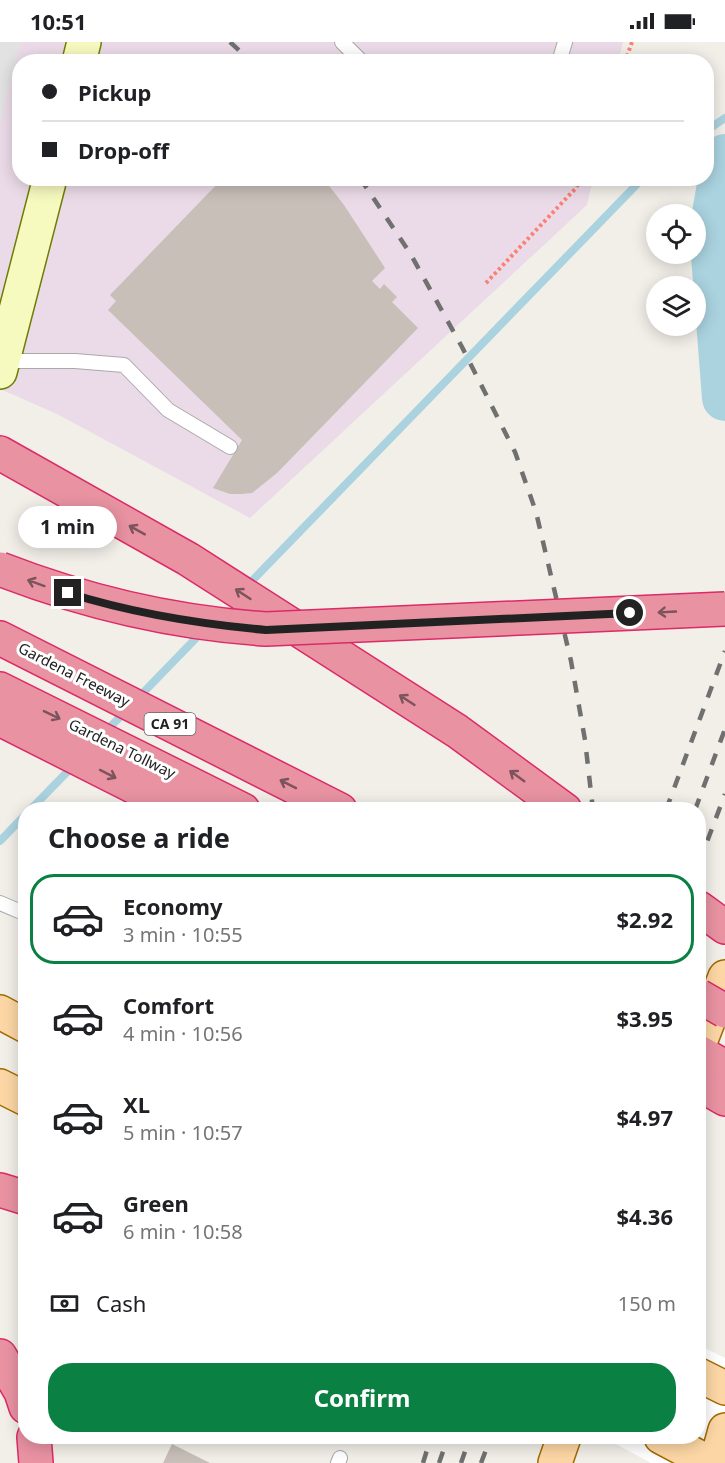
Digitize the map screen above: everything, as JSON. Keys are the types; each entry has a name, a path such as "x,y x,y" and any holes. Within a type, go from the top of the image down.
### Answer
{"highway":[{"path":"0,453 188,559 457,731 554,802"},
{"path":"0,569 47,586 129,609 219,626 266,630 725,609"},
{"name":"Gardena Freeway","path":"0,638 324,802"},
{"name":"Gardena Tollway","path":"0,689 227,802"},
{"path":"0,719 164,802"},
{"path":"706,913 725,927"},
{"path":"706,1000 725,1011"},
{"path":"706,1056 725,1067"},
{"path":"706,1088 725,1099"},
{"path":"0,1190 18,1196"},
{"path":"0,1356 18,1387"},
{"path":"35,1444 36,1463"}],"main road":[{"path":"1,367 48,186"},
{"path":"706,1027 725,977"},
{"path":"0,1012 18,1022"},
{"path":"0,1086 18,1095"},
{"path":"706,1378 725,1388"},
{"path":"716,1463 725,1430"},
{"path":"555,1463 562,1444"},
{"path":"674,1444 710,1463"}],"lane":[{"path":"342,42 354,54"},
{"path":"1,367 75,361 124,365 168,410 230,447"},
{"path":"0,903 18,911"}],"path":[{"path":"486,283 577,186"}],"shaded area":[{"path":"0,42 623,42 620,54 12,54 12,186 591,186 587,205 250,518 57,414 0,389"},
{"path":"0,42 21,42 18,54 12,54 12,77 0,123"}],"pier":[{"path":"706,1348 725,1358 725,1463 651,1463 616,1444 706,1444"}],"building":[{"path":"215,186 329,186 385,268 372,281 380,289 384,284 397,297 392,302 418,328 277,473 252,493 230,494 213,488 242,440 108,310 116,301 110,295"},
{"path":"172,1444 210,1463 163,1463"}],"waterway":[{"path":"714,126 725,118"},
{"path":"725,157 712,230 725,398"},
{"path":"246,587 635,186"},
{"path":"137,699 202,632"},
{"path":"106,731 127,710"},
{"path":"38,802 73,766"},
{"path":"0,841 18,822"}],"railway":[{"path":"230,42 243,54"},
{"path":"365,186 410,253 462,347 515,452 536,512 571,661 585,740 592,802"},
{"path":"669,802 725,651"},
{"path":"698,802 725,729"},
{"path":"706,844 725,794"},
{"path":"423,1463 429,1444"},
{"path":"439,1463 446,1444"},
{"path":"461,1463 468,1444"},
{"path":"481,1463 488,1444"}],"route":[{"path":"68,593 167,617 219,626 266,630 630,613"}]}
